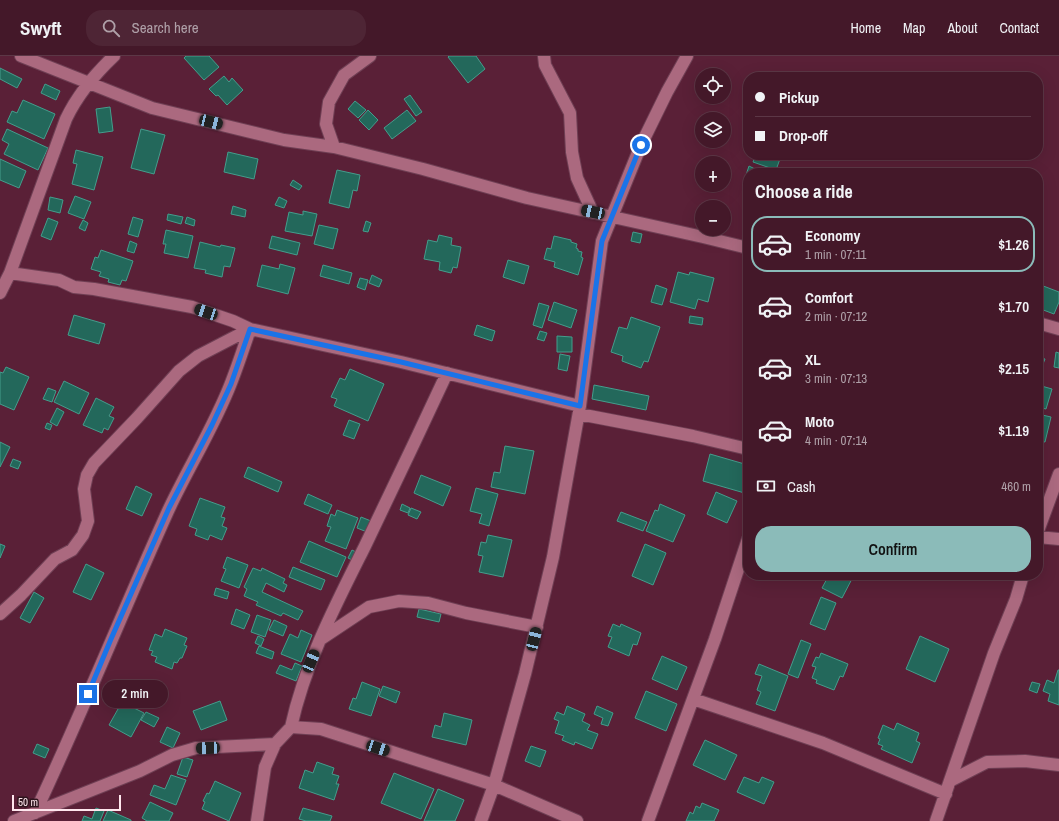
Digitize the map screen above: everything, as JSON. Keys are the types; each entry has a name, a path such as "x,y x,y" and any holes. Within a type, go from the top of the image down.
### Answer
{"street":[{"path":"21,56 152,108 284,140 334,147 423,169 527,198 743,247"},
{"path":"0,293 10,273 71,108 89,83 114,56"},
{"path":"334,147 326,124 329,102 344,75 370,56"},
{"path":"544,56 545,65 570,113 572,152 577,178 593,212"},
{"path":"481,821 494,785 525,674 553,557 579,410 602,241 641,145 667,92 687,56"},
{"path":"10,273 59,280 74,286 192,307 233,321 250,329 447,373 579,410 743,448"},
{"path":"1043,324 1059,329"},
{"path":"0,614 21,595 55,559 72,550 83,535 88,521 84,489 87,475 94,463 179,371 198,356 250,329"},
{"path":"35,813 72,734 111,639 169,508 212,425 231,384 250,329"},
{"path":"258,821 265,767 275,744 291,727 296,701 331,615 400,474 447,373"},
{"path":"1043,517 1059,474"},
{"path":"1043,537 1059,539"},
{"path":"648,821 715,639 743,554"},
{"path":"936,821 994,653 1016,599 1022,580"},
{"path":"321,638 368,607 399,602 428,603 537,627"},
{"path":"693,699 822,743 946,794"},
{"path":"291,727 321,729 494,785 577,821"},
{"path":"14,821 196,748 275,744"},
{"path":"950,781 987,762 1025,761 1059,766"}],"building":[{"path":"186,56 209,56 219,67 204,80 184,58"},
{"path":"476,56 485,69 468,83 448,57"},
{"path":"0,68 22,79 17,88 0,79"},
{"path":"224,76 229,82 232,78 243,90 227,105 218,95 216,96 209,89"},
{"path":"45,84 60,91 56,100 41,93"},
{"path":"410,95 422,112 416,116 404,99"},
{"path":"23,100 55,114 44,139 7,122 12,111 17,113"},
{"path":"355,101 366,110 358,118 348,109"},
{"path":"110,107 113,131 99,133 96,109"},
{"path":"368,110 378,120 369,130 359,120"},
{"path":"407,110 416,121 392,139 384,128"},
{"path":"7,129 48,148 38,170 4,154 9,144 2,140"},
{"path":"141,129 165,135 154,174 131,168"},
{"path":"76,150 103,157 94,190 72,184 77,164 73,163"},
{"path":"228,152 258,159 254,179 224,172"},
{"path":"0,159 26,171 19,188 0,180"},
{"path":"754,160 780,160 777,168 770,168 753,162"},
{"path":"337,170 360,175 357,191 353,190 349,208 329,203"},
{"path":"293,180 302,186 299,190 290,185"},
{"path":"75,196 91,202 84,219 68,213"},
{"path":"50,197 63,200 60,213 48,210"},
{"path":"279,197 287,201 284,208 275,205"},
{"path":"233,206 246,210 245,217 231,214"},
{"path":"303,211 317,214 312,236 285,231 289,212 303,215"},
{"path":"168,214 183,217 181,224 167,220"},
{"path":"133,217 143,220 138,237 128,234"},
{"path":"187,217 195,220 194,226 185,223"},
{"path":"48,218 58,222 51,240 41,236"},
{"path":"83,220 88,223 85,231 79,228"},
{"path":"366,221 371,223 368,232 363,231"},
{"path":"319,225 338,229 333,249 314,244"},
{"path":"166,230 193,236 188,258 164,253 166,244 163,244"},
{"path":"633,232 642,234 640,243 631,241"},
{"path":"439,235 452,238 451,245 461,247 457,268 453,267 451,273 439,270 440,262 424,259 428,240 437,242"},
{"path":"272,236 300,243 297,255 269,248"},
{"path":"554,236 571,240 571,242 577,244 576,248 578,251 582,252 581,257 583,258 578,275 554,267 555,262 544,259 547,248 551,249"},
{"path":"130,241 137,244 134,253 127,251"},
{"path":"200,242 220,247 221,245 235,248 230,267 224,266 222,277 205,273 206,270 194,268"},
{"path":"101,250 133,261 126,281 122,280 120,285 108,282 109,279 99,276 101,272 91,269 95,257 98,258"},
{"path":"508,260 529,266 524,284 503,277"},
{"path":"280,264 295,268 288,294 257,286 262,265 279,269"},
{"path":"323,265 352,273 349,284 320,276"},
{"path":"678,272 689,275 690,272 714,278 708,302 698,299 695,309 670,302"},
{"path":"372,275 382,280 379,287 369,283"},
{"path":"360,278 368,280 365,290 357,287"},
{"path":"656,285 667,289 662,305 651,302"},
{"path":"1043,286 1059,292 1059,302 1054,314 1043,310"},
{"path":"554,302 577,310 571,328 548,320"},
{"path":"539,303 549,306 542,328 533,325"},
{"path":"74,315 105,324 99,344 68,335"},
{"path":"690,316 703,318 702,325 689,323"},
{"path":"631,317 660,327 648,362 644,361 641,368 622,361 623,356 611,352 619,327 627,329"},
{"path":"477,325 495,331 492,341 474,335"},
{"path":"540,331 547,333 544,341 537,339"},
{"path":"557,336 572,337 572,352 557,352"},
{"path":"1056,352 1059,353 1059,368 1054,367"},
{"path":"560,354 570,356 567,371 558,369"},
{"path":"6,367 29,377 14,410 0,404 0,372 3,373"},
{"path":"350,369 384,384 368,421 334,406 337,399 331,397 340,378 345,380"},
{"path":"64,381 89,393 79,414 54,402"},
{"path":"594,385 649,396 646,410 592,399"},
{"path":"1043,386 1052,389 1046,409 1043,408"},
{"path":"48,388 56,391 52,402 43,399"},
{"path":"96,398 114,407 109,416 114,418 108,430 104,428 102,433 83,425"},
{"path":"57,408 64,412 57,426 50,422"},
{"path":"1043,415 1051,417 1045,442 1043,442"},
{"path":"349,420 360,424 354,439 343,435"},
{"path":"47,423 52,425 50,430 45,428"},
{"path":"0,442 10,447 0,467"},
{"path":"505,446 534,451 525,494 491,487 494,472 500,473"},
{"path":"710,454 743,464 743,493 703,481"},
{"path":"13,459 21,462 18,469 10,466"},
{"path":"248,467 282,482 278,492 244,477"},
{"path":"421,475 451,487 443,506 414,493"},
{"path":"136,486 152,494 142,516 126,509"},
{"path":"476,488 498,494 489,526 479,523 482,514 470,511"},
{"path":"716,492 737,501 727,523 707,514"},
{"path":"308,494 332,505 328,514 304,504"},
{"path":"200,498 225,507 221,517 225,518 222,526 227,528 222,540 210,535 208,540 195,535 197,529 189,526"},
{"path":"402,504 410,508 408,513 400,510"},
{"path":"660,504 685,515 673,542 646,531 655,510 658,511"},
{"path":"411,508 421,512 417,519 408,515"},
{"path":"337,510 358,518 346,549 325,541 331,527 327,526 331,514 335,516"},
{"path":"621,512 647,522 643,531 617,521"},
{"path":"361,517 371,521 367,532 357,528"},
{"path":"488,535 512,540 503,577 479,572 483,556 478,555 481,542 486,543"},
{"path":"309,541 346,557 337,577 300,562"},
{"path":"0,544 5,546 0,558"},
{"path":"645,544 666,553 653,585 632,576"},
{"path":"352,550 358,553 354,561 348,558"},
{"path":"227,557 248,565 239,588 221,581 226,569 223,568"},
{"path":"86,564 104,573 91,600 73,592"},
{"path":"293,567 325,580 321,590 289,577"},
{"path":"253,568 261,571 262,568 285,579 283,583 287,585 284,592 266,583 262,592 303,611 298,620 283,613 281,616 256,605 258,602 244,596 247,589 244,587"},
{"path":"826,580 851,580 842,598 822,588"},
{"path":"216,588 229,592 227,599 214,595"},
{"path":"34,592 44,598 30,623 20,618"},
{"path":"821,597 836,603 825,630 810,624"},
{"path":"236,609 250,615 244,629 231,624"},
{"path":"419,609 441,614 439,622 417,617"},
{"path":"257,615 271,620 265,637 251,632"},
{"path":"274,620 287,626 283,636 269,630"},
{"path":"613,624 620,627 621,624 641,633 637,645 633,644 629,656 608,647 612,637 608,636"},
{"path":"165,629 187,638 184,645 187,646 182,658 180,658 177,663 174,662 172,669 155,662 157,657 151,655 153,651 149,650 155,634 162,637"},
{"path":"301,630 312,635 301,662 281,654 290,634 298,638"},
{"path":"258,636 264,639 261,646 255,643"},
{"path":"920,636 949,649 935,682 906,669"},
{"path":"801,640 811,644 798,678 788,674"},
{"path":"259,646 274,652 272,659 256,653"},
{"path":"821,653 848,664 843,677 840,676 834,690 816,683 817,680 812,678 816,667 812,666 816,657 819,658"},
{"path":"662,656 687,667 677,690 652,679"},
{"path":"295,663 302,666 296,681 276,673 280,665 292,670"},
{"path":"759,664 788,676 775,711 756,704 761,692 757,690 762,676 755,674"},
{"path":"1058,670 1059,705 1048,701 1050,694 1043,691 1047,680 1054,683"},
{"path":"362,682 380,689 371,716 349,709 353,698 356,699"},
{"path":"1032,682 1040,684 1037,693 1029,690"},
{"path":"383,686 400,692 396,703 379,696"},
{"path":"646,691 677,704 666,731 635,718"},
{"path":"220,701 227,720 201,730 193,711"},
{"path":"122,702 144,713 131,737 109,725"},
{"path":"567,706 585,714 582,721 590,725 587,730 598,734 592,749 575,742 574,745 562,740 564,736 555,733 559,721 554,719 557,712 564,715"},
{"path":"597,706 613,713 608,726 601,724 603,718 594,714"},
{"path":"146,712 159,718 154,727 141,720"},
{"path":"444,713 472,720 466,745 432,737 435,725 441,727"},
{"path":"897,723 919,733 916,741 920,743 912,763 881,749 883,746 878,744 880,739 878,738 883,725 894,730"},
{"path":"167,727 180,733 173,748 160,742"},
{"path":"705,740 737,755 725,780 693,765"},
{"path":"37,744 49,749 45,758 33,753"},
{"path":"531,746 546,751 540,767 525,761"},
{"path":"183,757 193,760 187,777 177,774"},
{"path":"317,762 334,768 332,774 339,776 336,784 339,784 334,800 299,788 305,770 313,773"},
{"path":"394,773 434,789 421,819 381,803"},
{"path":"171,775 186,780 176,805 150,795 154,785 165,789"},
{"path":"744,777 759,783 762,777 774,782 764,804 737,792"},
{"path":"215,781 241,793 229,821 202,809 205,802 203,801 207,793 209,794"},
{"path":"438,789 464,800 455,821 424,821"},
{"path":"150,802 173,813 169,821 147,821 142,818"},
{"path":"702,803 719,810 714,821 686,821 690,812 693,814 696,806 700,808"},
{"path":"96,808 104,811 100,821 82,821 84,816 92,819"},
{"path":"303,808 332,816 330,821 306,821 299,819"},
{"path":"108,810 131,820 131,821 103,821"}],"route":[{"path":"88,694 169,508 212,425 231,384 250,329 401,362 580,406 602,241 641,145"}]}
